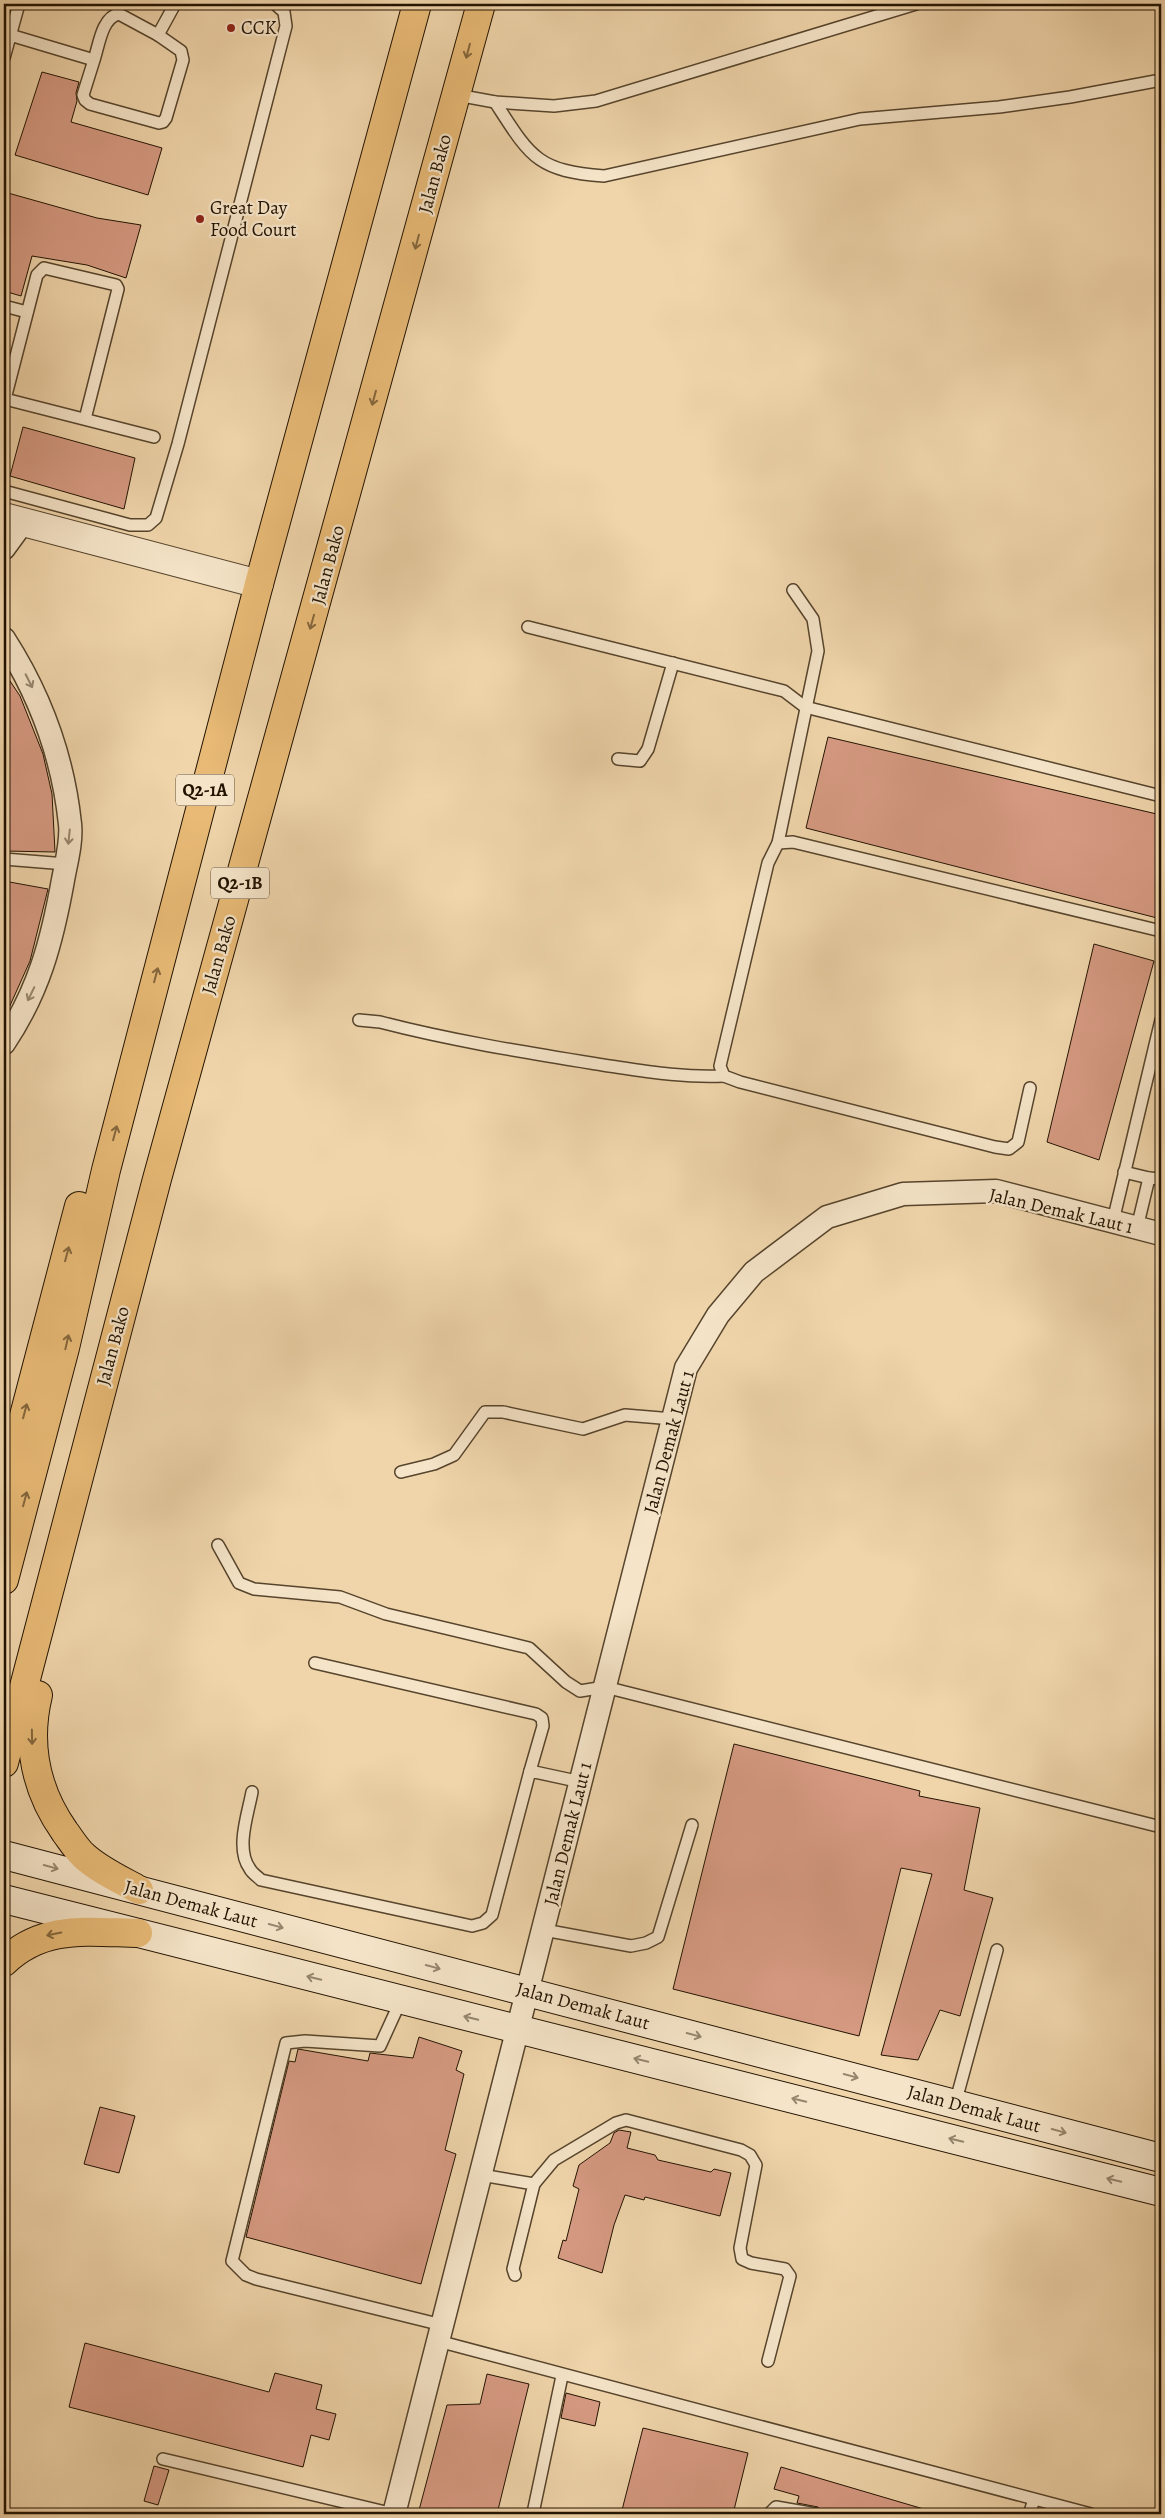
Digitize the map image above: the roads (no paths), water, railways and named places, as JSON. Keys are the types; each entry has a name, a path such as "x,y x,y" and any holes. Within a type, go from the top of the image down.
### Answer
{"main road":[{"name":"Jalan Bako","path":"4,1764 157,1179 481,4"},
{"name":"Q2-1A","path":"4,1580 65,1348 106,1170 411,6"},
{"path":"14,519 144,539 258,584"},
{"path":"4,1492 81,1198 106,1170"},
{"path":"139,1890 84,1856 53,1814 42,1794 35,1768 31,1736 35,1707 161,1217 157,1179"},
{"name":"Jalan Demak Laut","path":"4,1855 1161,2158"},
{"name":"Jalan Demak Laut","path":"4,1899 1161,2192"},
{"path":"4,1962 15,1951 38,1939 57,1933 138,1933"}],"street":[{"path":"4,548 14,519"},
{"path":"4,639 33,689 45,716 55,750 70,826 66,864 46,960 32,994 4,1043"},
{"name":"Jalan Demak Laut 1","path":"394,2514 686,1368 718,1315 754,1272 827,1217 903,1194 996,1192 1161,1234"}],"lane":[{"path":"4,58 19,4"},
{"path":"158,35 175,4"},
{"path":"4,491 130,525 144,539 156,518 178,444 286,26 284,12 275,4"},
{"path":"457,95 495,102 554,106 596,101 916,4"},
{"path":"119,14 158,35 181,51 183,54 166,118 163,122 159,123 85,100 83,95 94,60 107,21 112,16 119,14"},
{"path":"10,35 94,60"},
{"path":"495,102 520,139 536,157 553,168 574,174 604,176 860,119 1008,106 1070,97 1161,80"},
{"path":"85,420 118,289 116,285 44,268 37,275 5,402 154,437"},
{"path":"4,306 27,312"},
{"path":"724,1076 720,1066 768,864 778,843 818,651 813,619 794,590"},
{"path":"528,627 784,691 805,707 1161,796"},
{"path":"618,759 640,761 648,749 673,664"},
{"path":"778,843 793,842 1161,931"},
{"path":"4,859 66,864"},
{"path":"359,1020 380,1022 521,1051 631,1070 692,1077 724,1076 740,1082 1009,1149 1018,1142 1030,1088"},
{"path":"1113,1222 1161,1020"},
{"path":"1124,1172 1161,1179"},
{"path":"1137,1228 1149,1178"},
{"path":"400,1472 434,1464 454,1454 485,1412 503,1412 583,1428 625,1415 673,1419"},
{"path":"218,1545 239,1582 254,1589 340,1597 386,1614 529,1648 566,1682 580,1691 605,1688 1161,1826"},
{"path":"252,1792 243,1839 244,1858 250,1870 261,1880 472,1926 483,1923 492,1914 543,1726 542,1718 536,1714 315,1663"},
{"path":"530,1771 581,1782"},
{"path":"544,1930 631,1946 646,1943 658,1937 692,1825"},
{"path":"955,2104 997,1950"},
{"path":"401,2000 380,2046 305,2042 286,2043 232,2261 246,2274 256,2279 440,2333 562,2376 807,2438 1091,2514"},
{"path":"515,2275 513,2269 534,2184 554,2160 616,2123 626,2120 741,2150 750,2155 756,2165 740,2248 742,2259 751,2263 785,2269 790,2276 768,2361"},
{"path":"481,2175 534,2184"},
{"path":"533,2513 562,2376"},
{"path":"163,2459 394,2514"},
{"path":"1029,2514 1034,2500"},
{"path":"769,2514 776,2507 816,2514"}],"place":[{"name":"CCK","path":"231,28"},
{"name":"Great Day Food Court","path":"200,219"}]}
